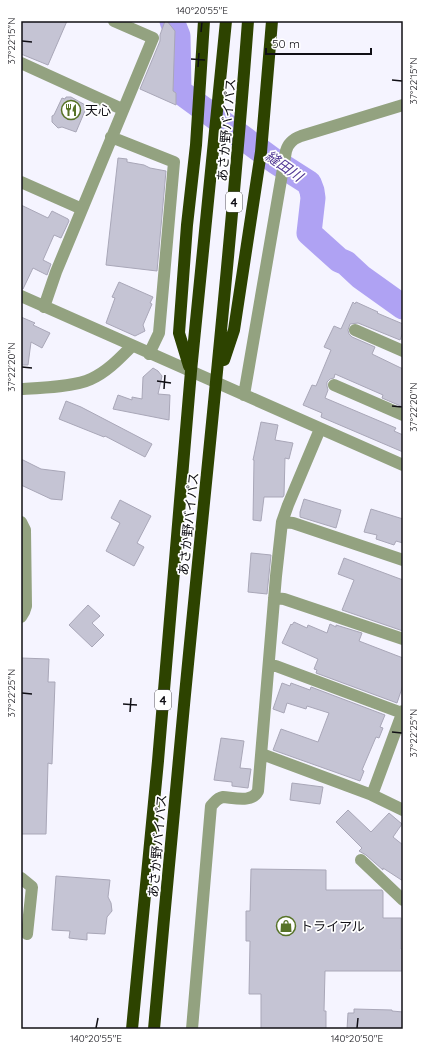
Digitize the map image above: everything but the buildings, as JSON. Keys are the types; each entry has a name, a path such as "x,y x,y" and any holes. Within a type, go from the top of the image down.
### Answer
{"highway":[{"path":"191,371 179,333 187,225 196,145 204,21"},
{"name":"あさか野バイパス","path":"132,1029 157,769 191,371 226,21"},
{"name":"あさか野バイパス","path":"154,1029 184,704 217,382 238,152 248,21"},
{"path":"217,382 234,330 261,152 272,21"}],"street":[{"path":"44,307 56,272 122,109 153,38 114,21"},
{"path":"21,63 122,109"},
{"path":"244,395 287,148 292,140 301,136 403,104"},
{"path":"111,137 174,162 159,333 149,354"},
{"path":"21,182 82,209"},
{"path":"21,296 149,354 217,382 320,430 403,465"},
{"path":"355,330 403,351"},
{"path":"21,389 86,381 100,374 116,362 132,346"},
{"path":"334,385 403,415"},
{"path":"192,1029 211,806 220,798 249,799 257,793 262,754 274,598 282,522 320,430"},
{"path":"21,522 25,530 26,606 21,617"},
{"path":"282,522 293,523 403,560"},
{"path":"274,598 284,599 403,639"},
{"path":"269,666 276,666 403,712 372,795"},
{"path":"262,754 372,795 403,810"},
{"path":"361,860 403,900"},
{"path":"21,878 32,887 27,934"}],"waterway":[{"name":"縫田川","path":"172,21 178,36 179,91 276,162 309,183 313,198 309,233 339,260 346,263 361,277 403,307"}],"place":[{"name":"天心","path":"71,110"},
{"name":"トライアル","path":"286,926"}]}
